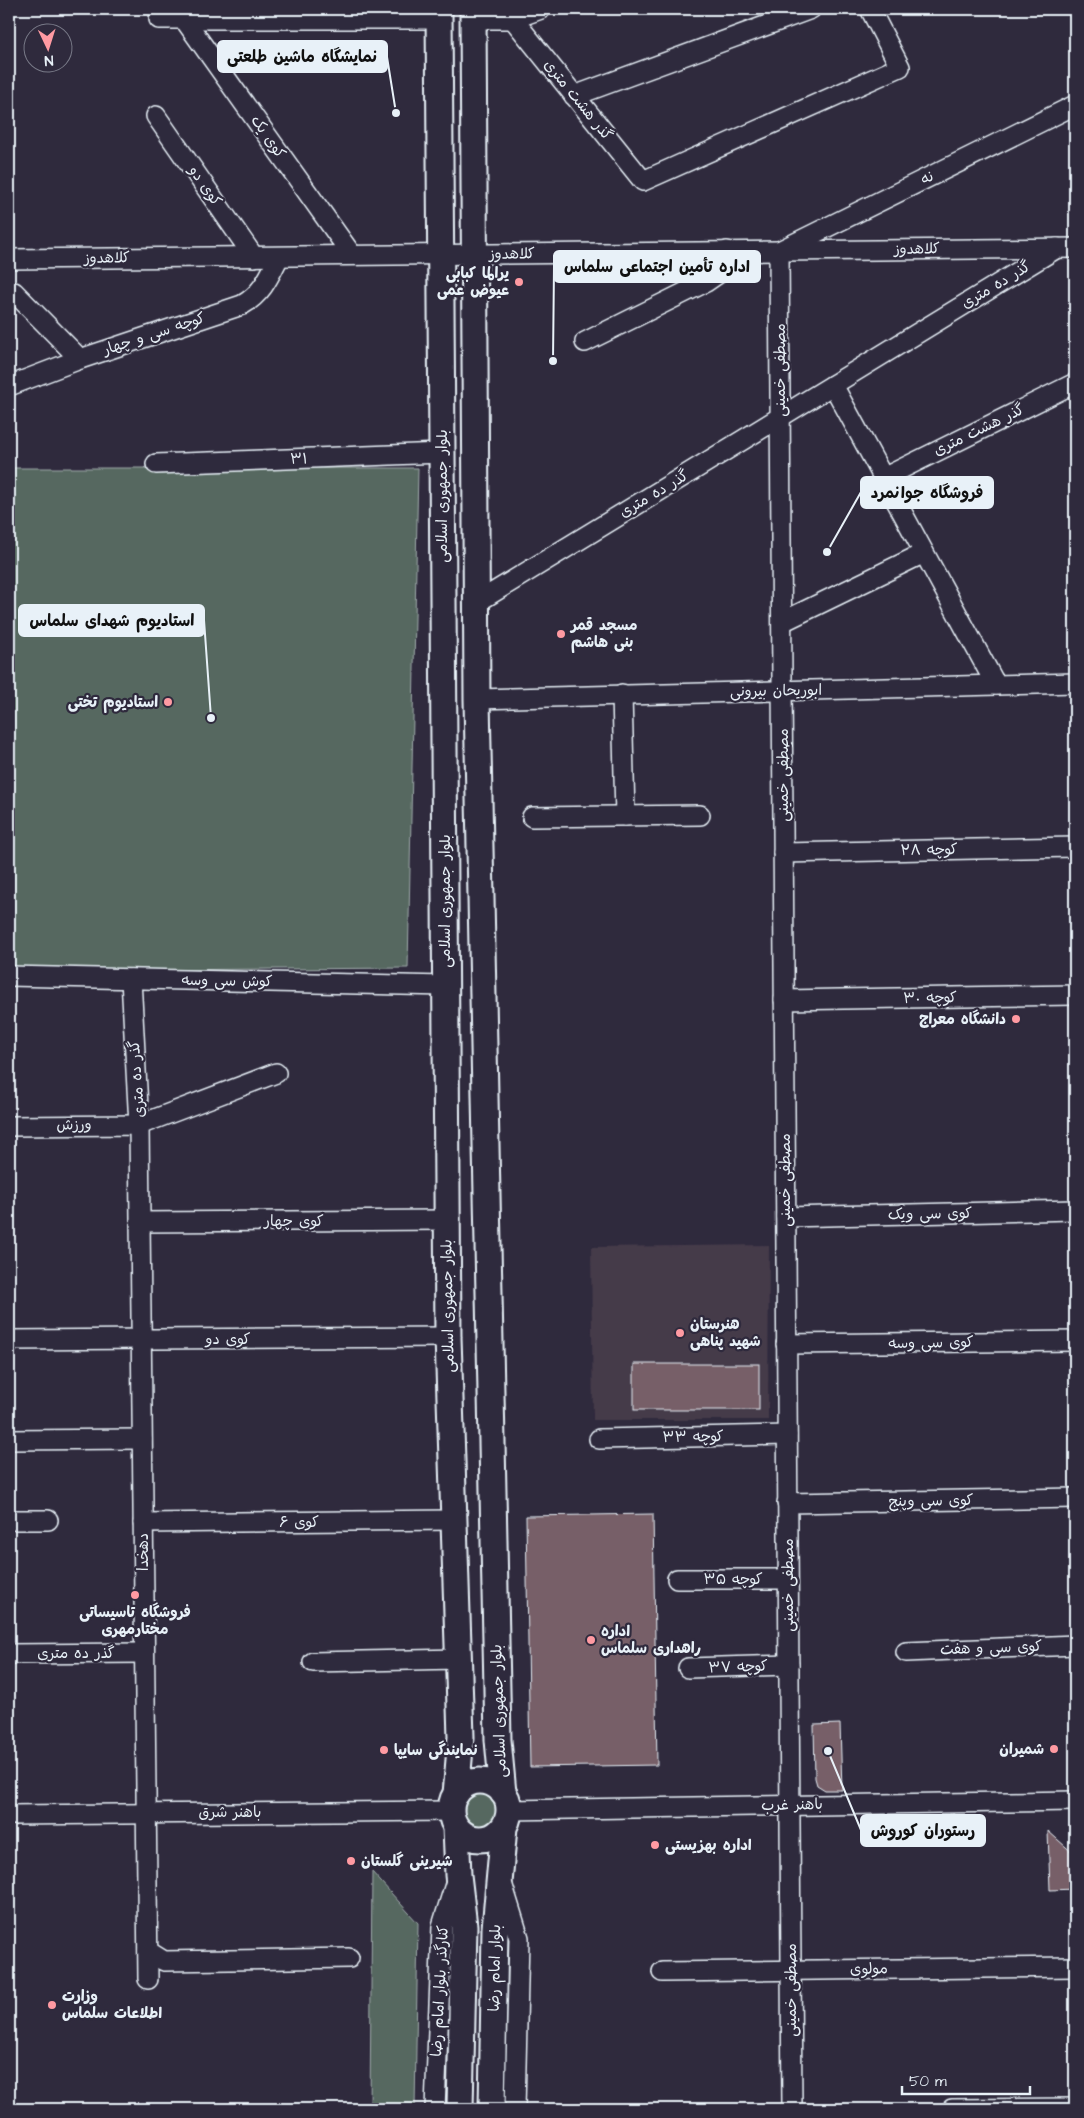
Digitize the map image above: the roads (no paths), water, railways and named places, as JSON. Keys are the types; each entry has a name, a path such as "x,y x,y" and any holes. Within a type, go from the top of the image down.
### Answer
{"main road":[{"name":"بلوار جمهوری اسلامی","path":"439,14 448,1337 461,1737 454,1811"},
{"name":"بلوار جمهوری اسلامی","path":"473,14 476,699 498,1730 505,1810"},
{"path":"454,1811 471,1838 480,1840 497,1834 505,1810 488,1782 479,1782 470,1783 454,1811 458,1875 464,1926 460,2109"},
{"name":"بلوار امام رضا","path":"492,2109 495,1928 505,1810"}],"street":[{"path":"473,14 513,19 540,9"},
{"path":"574,96 810,9"},
{"name":"گذر هشت متری","path":"513,19 643,180 900,67 870,9"},
{"path":"160,19 439,14"},
{"name":"کوی یک","path":"184,19 352,255"},
{"name":"نه","path":"779,251 1075,105"},
{"name":"کوی دو","path":"156,116 254,256"},
{"name":"کلاهدوز","path":"9,259 1066,248"},
{"name":"گذر ده متری","path":"476,603 833,385 1066,248"},
{"path":"585,342 706,282 719,272 726,251"},
{"name":"مصطفی خمینی","path":"779,251 792,2109"},
{"name":"کوچه سی و چهار","path":"9,386 80,359 242,305 252,299 262,289 279,257"},
{"path":"14,292 80,359"},
{"name":"گذر هشت متری","path":"882,478 1075,383"},
{"path":"833,385 996,685"},
{"name":"۳۱","path":"156,464 442,453"},
{"path":"782,622 924,553"},
{"name":"ابوریحان بیرونی","path":"476,699 1075,683"},
{"path":"622,694 625,816"},
{"path":"532,816 700,815"},
{"name":"کوچه ۲۸","path":"783,853 1075,847"},
{"name":"کوش سی وسه","path":"9,976 445,986"},
{"name":"گذر ده متری","path":"131,979 139,1125 276,1073"},
{"name":"کوچه ۳۰","path":"784,1000 1075,995"},
{"name":"ورزش","path":"9,1126 139,1125"},
{"name":"دهخدا","path":"139,1125 148,1978"},
{"name":"کوی سی ویک","path":"786,1217 1075,1210"},
{"name":"کوی چهار","path":"140,1222 447,1220"},
{"name":"کوی دو","path":"9,1340 448,1337"},
{"name":"کوی سی وسه","path":"786,1344 1075,1341"},
{"name":"کوچه ۳۳","path":"599,1439 787,1435"},
{"path":"9,1440 142,1439"},
{"name":"کوی سی وپنج","path":"787,1503 1075,1498"},
{"path":"9,1520 48,1520"},
{"name":"کوی ۶","path":"143,1523 454,1520"},
{"name":"کوچه ۳۵","path":"677,1579 788,1578"},
{"name":"کوی سی و هفت","path":"906,1652 1075,1645"},
{"name":"گذر ده متری","path":"9,1654 144,1653"},
{"path":"313,1662 459,1660"},
{"name":"کوچه ۳۷","path":"688,1668 789,1665"},
{"name":"باهنر غرب","path":"505,1810 1075,1801"},
{"name":"باهنر شرق","path":"9,1815 454,1811"},
{"name":"کنارگذر بلوار امام رضا","path":"435,2109 442,1926 458,1875"},
{"path":"500,1876 519,1938 515,2109"},
{"path":"148,1951 164,1961 349,1958"},
{"name":"مولوی","path":"662,1972 1075,1967"},
{"path":"952,2109 1075,2108"}],"place":[{"name":"نمایشگاه ماشین طلعتی","path":"396,113"},
{"name":"یرالما کبابی عیوض عمی","path":"519,282"},
{"name":"اداره تأمین اجتماعی سلماس","path":"553,361"},
{"name":"فروشگاه جوانمرد","path":"827,552"},
{"name":"مسجد قمر بنی هاشم","path":"561,634"},
{"name":"استادیوم تختی","path":"168,702"},
{"name":"استادیوم شهدای سلماس","path":"211,718"},
{"name":"دانشگاه معراج","path":"1016,1019"},
{"name":"هنرستان شهید پناهی","path":"680,1333"},
{"name":"فروشگاه تاسیساتی مختارمهری","path":"135,1595"},
{"name":"اداره راهداری سلماس","path":"591,1640"},
{"name":"شمیران","path":"1054,1749"},
{"name":"نمایندگی سایپا","path":"384,1750"},
{"name":"رستوران کوروش","path":"828,1751"},
{"name":"اداره بهزیستی","path":"655,1845"},
{"name":"شیرینی گلستان","path":"351,1861"},
{"name":"وزارت اطلاعات سلماس","path":"52,2005"}]}
